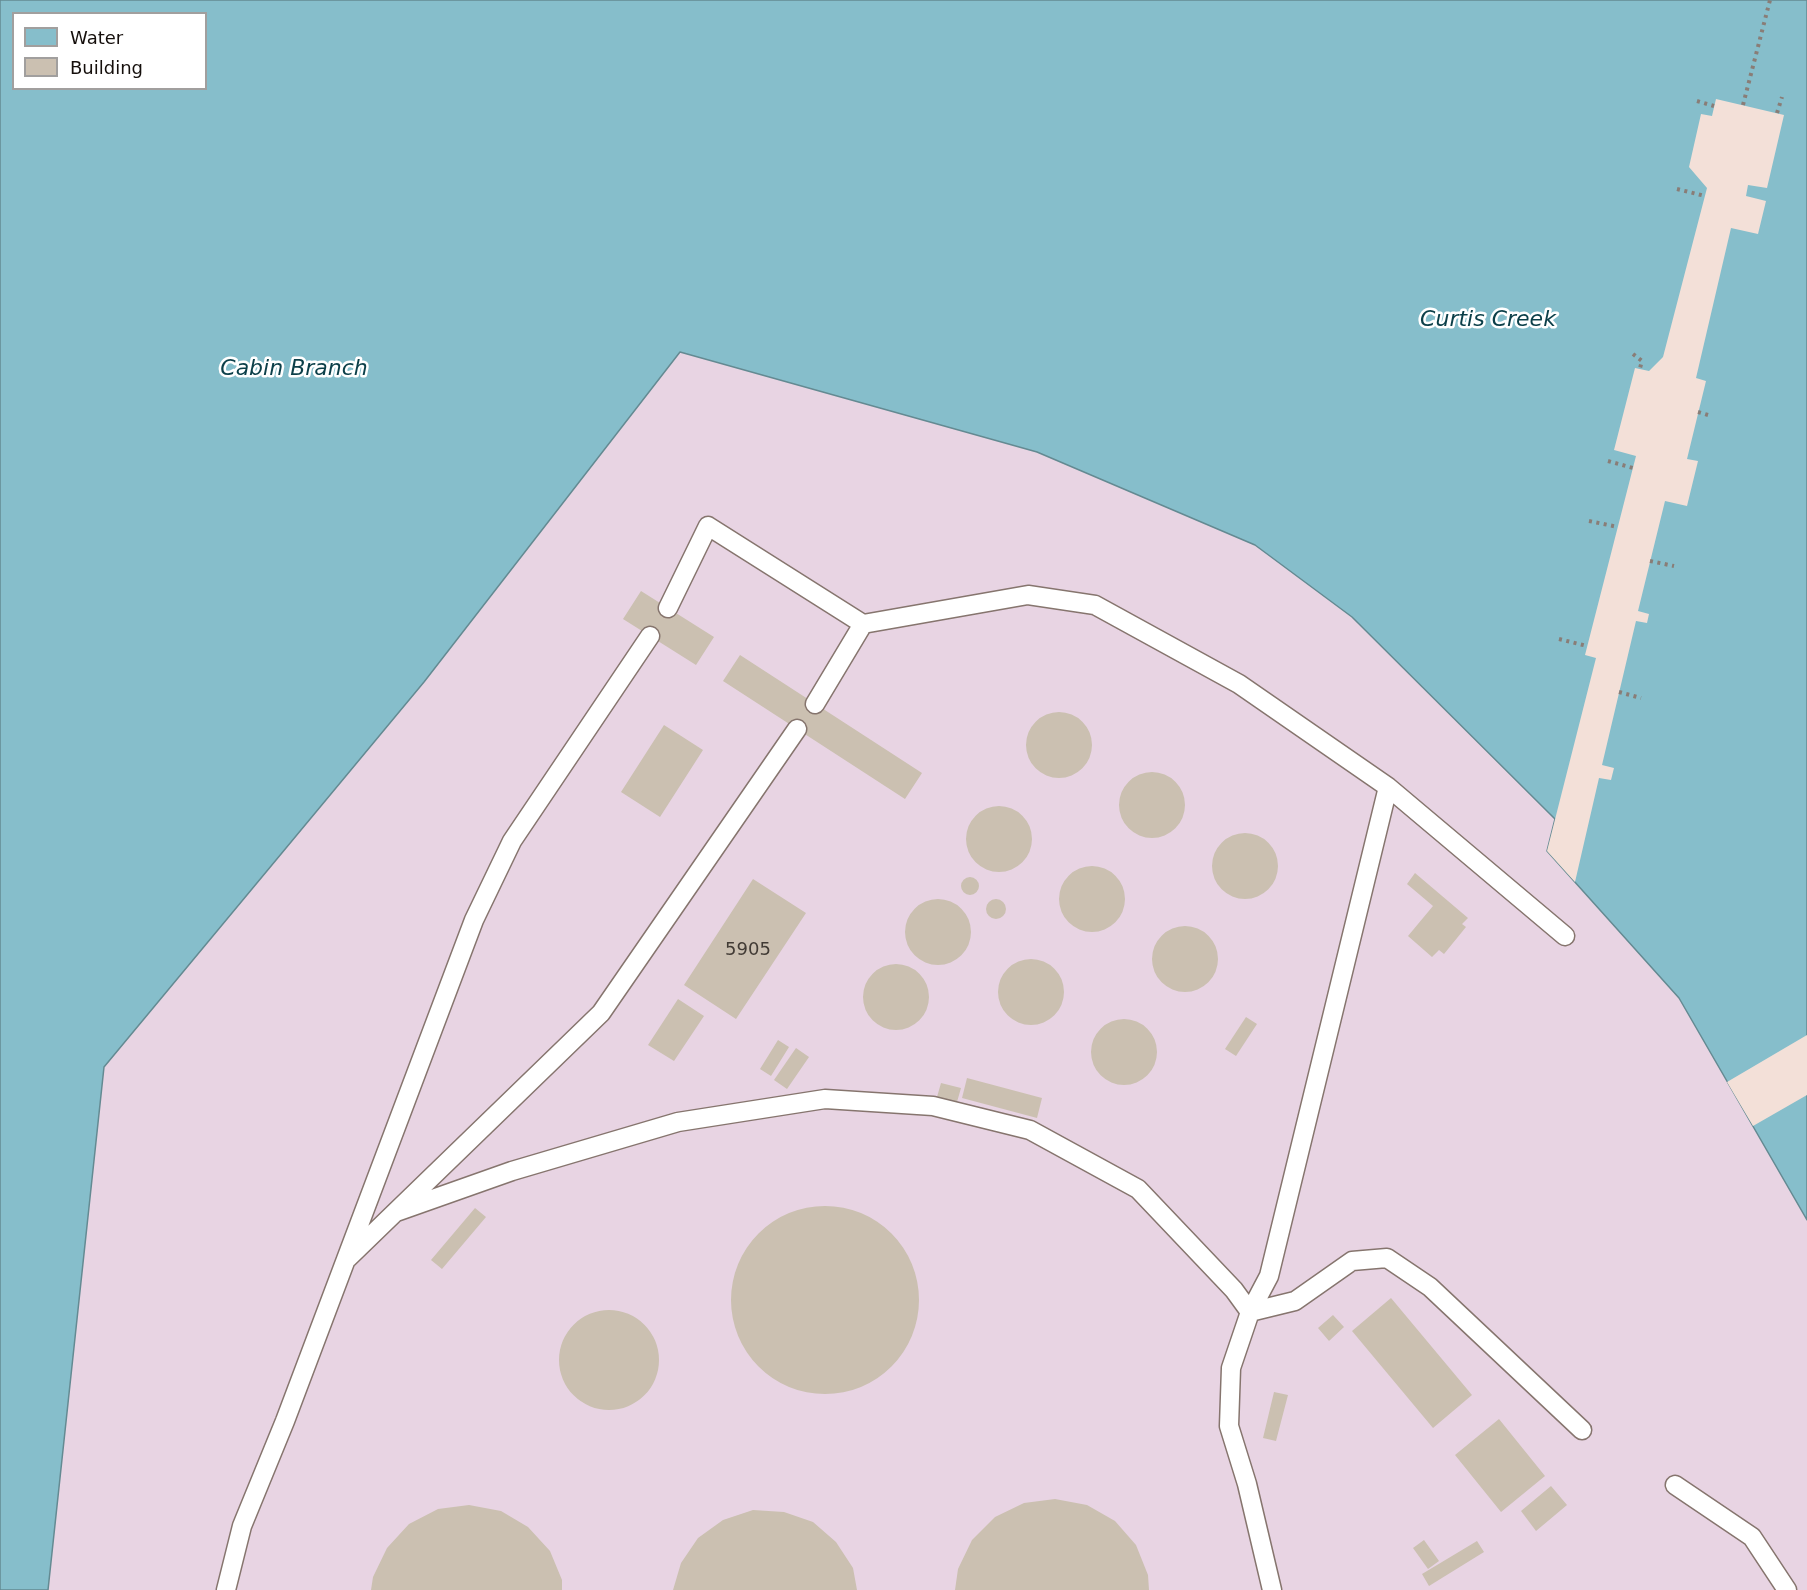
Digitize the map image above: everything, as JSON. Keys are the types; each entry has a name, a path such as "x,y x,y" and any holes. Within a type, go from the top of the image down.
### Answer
{"lane":[{"path":"668,608 708,526 863,624 1028,595 1095,605 1239,684 1388,787 1565,936"},
{"path":"815,704 863,624"},
{"path":"226,1590 242,1526 345,1262 474,920 512,841 650,636"},
{"path":"345,1262 601,1013 797,729"},
{"path":"1272,1590 1247,1484 1229,1426 1231,1368 1250,1312 1269,1276 1388,787"},
{"path":"396,1212 512,1170 678,1122 825,1099 933,1106 1030,1130 1138,1190 1234,1290 1250,1312"},
{"path":"1250,1312 1295,1301 1352,1261 1387,1258 1430,1287 1582,1430"},
{"path":"1675,1485 1752,1537 1787,1590"}],"path":[{"path":"1743,105 1770,0"},
{"path":"1777,113 1782,97"},
{"path":"1697,101 1714,105"},
{"path":"1677,189 1705,195"},
{"path":"1633,354 1642,362 1640,368"},
{"path":"1698,412 1708,415"},
{"path":"1608,461 1633,468"},
{"path":"1589,521 1618,527"},
{"path":"1650,561 1674,566"},
{"path":"1559,639 1587,646"},
{"path":"1619,693 1641,698"}],"shaded area":[{"path":"680,352 1037,452 1255,545 1352,617 1555,819 1547,852 1679,998 1807,1220 1807,1590 45,1590 103,1067 424,682"}],"water":[{"path":"0,0 1807,0 1807,1220 1679,998 1547,851 1555,819 1352,617 1255,545 1037,452 680,352 424,682 104,1067 48,1590 0,1590"}],"pier":[{"path":"1716,99 1784,115 1767,188 1748,185 1746,196 1766,201 1758,234 1731,228 1696,378 1706,381 1687,459 1698,461 1687,506 1665,501 1638,611 1649,614 1647,623 1636,621 1602,765 1614,768 1611,780 1599,778 1575,882 1547,851 1596,658 1585,655 1636,456 1614,450 1635,368 1649,371 1663,357 1707,188 1689,167 1701,114 1712,116"},
{"path":"1807,1035 1807,1095 1753,1126 1727,1082"}],"building":[{"path":"641,591 714,637 696,665 623,619"},
{"path":"740,655 922,773 905,799 723,681"},
{"path":"1059,712 1072,715 1082,722 1089,732 1092,745 1089,758 1082,768 1072,775 1059,778 1046,775 1036,768 1029,758 1026,745 1029,732 1036,722 1046,715"},
{"path":"664,725 703,750 660,817 621,792"},
{"path":"1152,772 1165,775 1175,782 1182,792 1185,805 1182,818 1175,828 1165,835 1152,838 1139,835 1129,828 1122,818 1119,805 1122,792 1129,782 1139,775"},
{"path":"999,806 1012,809 1022,816 1029,826 1032,839 1029,852 1022,862 1012,869 999,872 986,869 976,862 969,852 966,839 969,826 976,816 986,809"},
{"path":"1245,833 1258,835 1268,843 1276,853 1278,866 1276,879 1268,889 1258,897 1245,899 1232,897 1222,889 1214,879 1212,866 1214,853 1222,843 1232,835"},
{"path":"1092,866 1105,869 1115,876 1122,886 1125,899 1122,912 1115,922 1105,929 1092,932 1079,929 1069,922 1062,912 1059,899 1062,886 1069,876 1079,869"},
{"path":"1415,873 1468,918 1462,924 1466,927 1444,954 1439,950 1432,957 1408,936 1433,906 1407,884"},
{"path":"970,877 976,880 979,886 976,892 970,895 964,892 961,886 964,880"},
{"path":"753,879 806,913 736,1019 684,985"},
{"path":"938,899 951,902 961,909 968,919 971,932 968,945 961,955 951,962 938,965 925,962 915,955 908,945 905,932 908,919 915,909 925,902"},
{"path":"996,899 1003,902 1006,909 1003,916 996,919 989,916 986,909 989,902"},
{"path":"1185,926 1198,929 1208,936 1215,946 1218,959 1215,972 1208,982 1198,989 1185,992 1172,989 1162,982 1155,972 1152,959 1155,946 1162,936 1172,929"},
{"path":"1031,959 1044,962 1054,969 1061,979 1064,992 1061,1005 1054,1015 1044,1022 1031,1025 1018,1022 1008,1015 1001,1005 998,992 1001,979 1008,969 1018,962"},
{"path":"896,964 909,967 919,974 926,984 929,997 926,1010 919,1020 909,1027 896,1030 883,1027 873,1020 866,1010 863,997 866,984 873,974 883,967"},
{"path":"678,999 704,1016 674,1061 648,1045"},
{"path":"1246,1017 1257,1024 1236,1056 1225,1049"},
{"path":"1124,1019 1137,1022 1147,1029 1154,1039 1157,1052 1154,1065 1147,1075 1137,1082 1124,1085 1111,1082 1101,1075 1094,1065 1091,1052 1094,1039 1101,1029 1111,1022"},
{"path":"778,1040 789,1047 771,1076 760,1069"},
{"path":"796,1048 809,1057 787,1089 774,1080"},
{"path":"967,1078 1042,1098 1037,1118 962,1098"},
{"path":"941,1083 961,1088 955,1109 935,1104"},
{"path":"816,1206 834,1206 869,1217 885,1227 898,1240 912,1264 919,1300 912,1336 898,1360 885,1373 852,1390 834,1394 816,1394 781,1383 765,1373 752,1360 735,1327 731,1309 731,1291 742,1256 752,1240 765,1227 798,1210"},
{"path":"475,1208 486,1217 442,1269 431,1260"},
{"path":"1391,1298 1472,1395 1433,1428 1352,1331"},
{"path":"609,1310 628,1314 645,1324 655,1341 659,1360 655,1379 645,1396 628,1406 609,1410 590,1406 573,1396 563,1379 559,1360 563,1341 573,1324 590,1314"},
{"path":"1333,1315 1344,1327 1329,1341 1318,1328"},
{"path":"1274,1392 1288,1395 1276,1441 1263,1438"},
{"path":"1499,1419 1545,1476 1501,1512 1455,1455"},
{"path":"1551,1486 1567,1505 1536,1531 1521,1511"},
{"path":"1055,1499 1087,1505 1115,1521 1136,1545 1148,1575 1149,1590 955,1590 958,1569 972,1540 995,1517 1024,1503"},
{"path":"469,1505 501,1511 528,1527 550,1551 562,1580 562,1590 371,1590 373,1577 387,1548 409,1524 438,1509"},
{"path":"753,1510 784,1512 813,1522 836,1542 853,1568 857,1590 673,1590 681,1563 698,1538 723,1520"},
{"path":"1424,1540 1439,1561 1428,1569 1413,1548"},
{"path":"1477,1541 1484,1552 1429,1586 1422,1574"}],"water label":[{"name":"Curtis Creek","path":"1488,320"},
{"name":"Cabin Branch","path":"294,369"}]}
